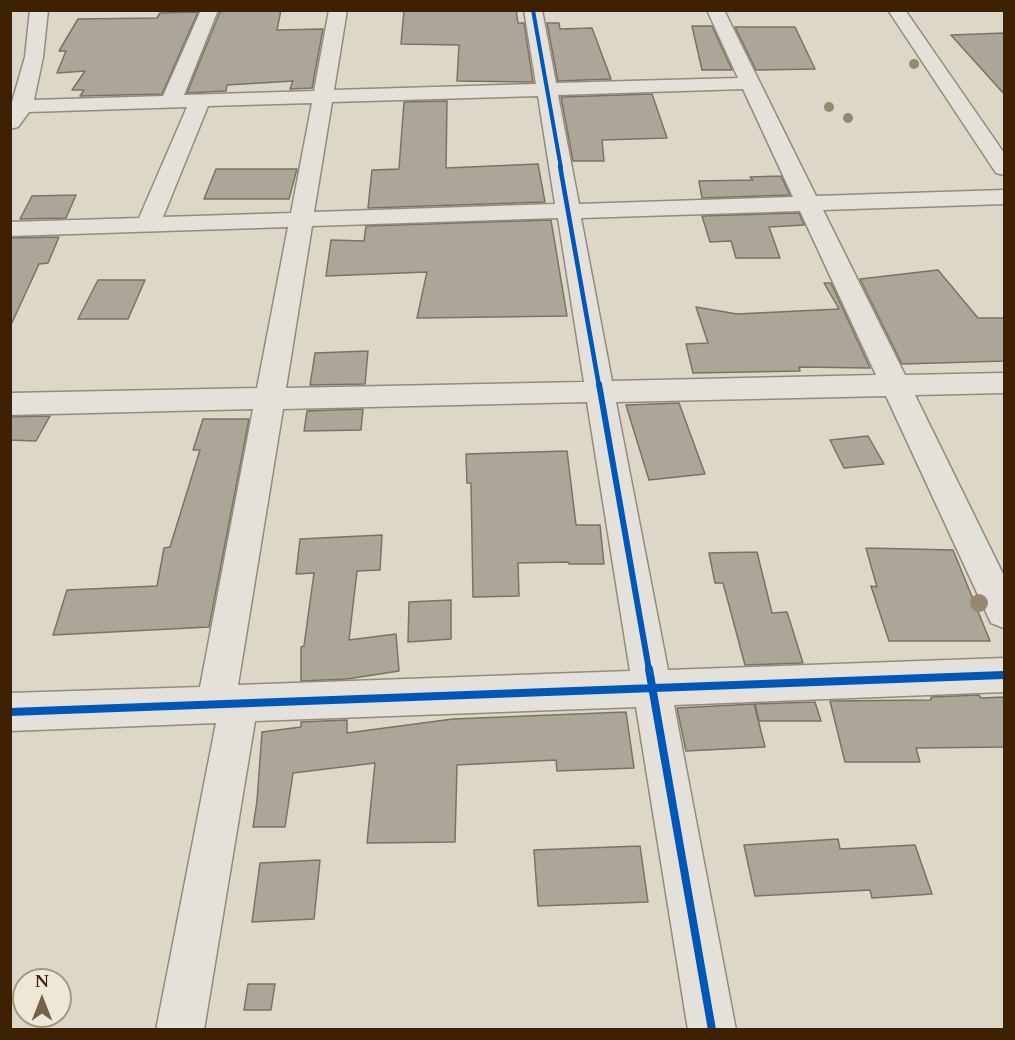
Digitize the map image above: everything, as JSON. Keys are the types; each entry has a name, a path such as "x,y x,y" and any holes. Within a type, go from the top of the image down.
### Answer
{"street":[{"path":"10,124 23,106 34,57 39,10"},
{"path":"171,101 210,10"},
{"path":"180,1029 270,398 338,10"},
{"path":"533,10 712,1029"},
{"path":"715,10 1005,612"},
{"path":"896,10 1005,168"},
{"path":"10,57 34,57"},
{"path":"23,106 750,83"},
{"path":"148,224 200,101"},
{"path":"10,229 1005,197"},
{"path":"10,404 1005,383"},
{"path":"10,712 1005,675"}],"building":[{"path":"281,10 277,30 323,29 312,88 290,89 293,81 227,85 226,91 187,93 220,12"},
{"path":"404,10 516,10 518,23 524,23 533,82 457,81 459,45 401,44"},
{"path":"198,12 162,94 80,96 84,90 72,90 85,71 57,73 66,51 59,51 78,19 157,18 160,13"},
{"path":"547,23 559,23 560,29 592,28 611,79 558,81"},
{"path":"692,26 712,26 732,70 702,70"},
{"path":"735,27 795,27 815,69 756,70"},
{"path":"1005,33 1005,95 951,35"},
{"path":"652,94 667,138 602,140 604,161 573,161 561,97"},
{"path":"447,101 446,168 538,164 545,202 368,208 372,170 399,169 404,102"},
{"path":"216,169 297,169 289,199 204,199"},
{"path":"781,176 790,195 702,198 699,181 753,180 750,177"},
{"path":"76,195 66,218 20,219 32,196"},
{"path":"799,213 804,225 769,227 780,258 736,258 731,241 710,242 702,216"},
{"path":"551,220 567,316 417,318 427,272 326,276 331,240 364,241 366,226"},
{"path":"59,237 48,263 39,264 10,327 10,238"},
{"path":"938,270 978,318 1005,318 1005,361 902,364 860,279"},
{"path":"98,280 145,280 128,319 78,319"},
{"path":"824,283 831,283 870,368 799,367 800,371 693,373 686,344 708,343 696,307 737,314 839,309"},
{"path":"368,351 365,384 310,385 315,353"},
{"path":"679,403 705,474 649,480 626,405"},
{"path":"363,409 361,430 304,431 307,411"},
{"path":"50,416 36,441 10,440 10,417"},
{"path":"203,419 249,419 209,627 53,635 67,590 157,586 164,548 170,547 200,450 193,450"},
{"path":"868,436 884,464 844,468 830,440"},
{"path":"567,451 576,525 600,525 604,564 518,563 519,596 473,597 471,483 467,483 466,454"},
{"path":"382,535 380,570 357,571 349,640 396,634 399,671 347,679 301,681 301,647 304,646 314,573 296,574 300,539"},
{"path":"866,548 953,550 990,641 889,641 871,586 877,587"},
{"path":"757,552 772,613 787,612 803,663 745,665 723,583 715,583 709,553"},
{"path":"451,600 451,639 408,642 409,602"},
{"path":"979,695 981,698 1005,697 1005,747 916,748 920,762 845,762 830,701 931,700 931,697"},
{"path":"815,702 821,721 759,721 755,704"},
{"path":"754,704 765,747 686,751 677,708"},
{"path":"626,712 634,768 557,771 556,760 457,765 455,842 367,843 375,763 293,773 285,827 253,827 262,732 301,727 301,722 347,720 347,733 453,719"},
{"path":"838,839 840,849 915,845 932,894 872,898 870,890 755,896 744,845"},
{"path":"640,846 648,902 538,906 534,850"},
{"path":"320,860 314,919 252,922 260,863"},
{"path":"248,984 275,984 271,1010 244,1010"}],"cycle path":[{"path":"533,10 712,1030"},
{"path":"10,712 1004,675"}]}
